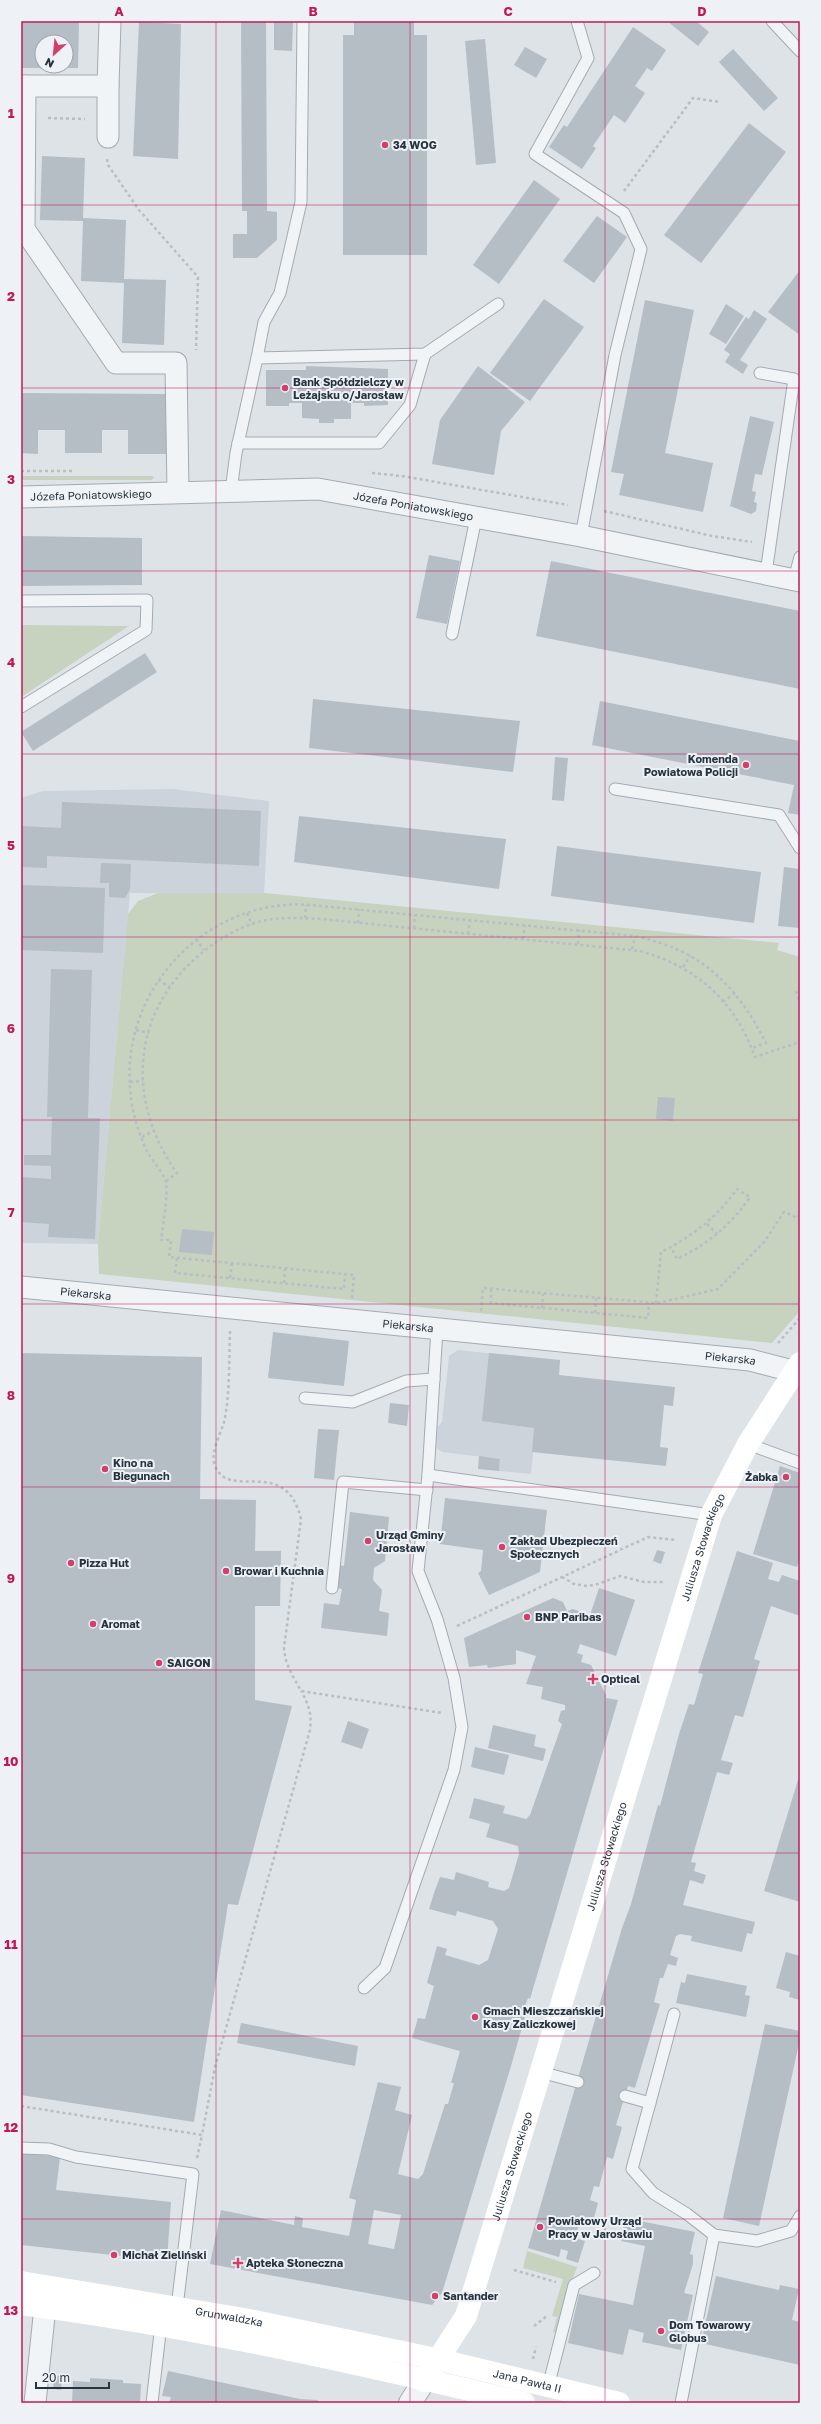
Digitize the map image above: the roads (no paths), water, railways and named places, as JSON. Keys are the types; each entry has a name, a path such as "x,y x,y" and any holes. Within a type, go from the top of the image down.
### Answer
{"main road":[{"name":"Juliusza Słowackiego","path":"424,2381 436,2360 466,2316 711,1515 748,1444 798,1369"},
{"name":"Grunwaldzka","path":"21,2282 244,2319 436,2360"},
{"name":"Grunwaldzka","path":"21,2304 161,2324 352,2363 424,2381"},
{"name":"Jana Pawła II","path":"436,2360 619,2403"},
{"name":"Jana Pawła II","path":"424,2381 524,2403"}],"street":[{"path":"108,138 110,21"},
{"path":"108,86 23,86 24,229 116,363 176,363 178,492"},
{"name":"Józefa Poniatowskiego","path":"21,497 318,489 581,536 797,580"},
{"name":"Piekarska","path":"21,1287 750,1360 798,1369"},
{"path":"35,2403 45,2307"},
{"path":"410,2403 424,2381"}],"lane":[{"path":"231,491 238,443 264,322 280,293 301,202 303,21"},
{"path":"577,21 588,58 535,154 624,213 641,249 615,355 581,536"},
{"path":"772,21 800,51"},
{"path":"257,358 425,354 498,304"},
{"path":"238,443 379,442 410,405 425,354"},
{"path":"760,373 797,374 766,573"},
{"path":"452,634 476,518"},
{"path":"797,580 800,557"},
{"path":"21,601 148,600 146,630 21,707"},
{"path":"615,788 779,816 800,848"},
{"path":"364,1988 385,1968 454,1770 462,1727 454,1678 441,1633 418,1571 427,1490 437,1329"},
{"path":"305,1398 353,1402 406,1381 434,1379"},
{"path":"748,1444 800,1463"},
{"path":"428,1475 711,1515"},
{"path":"332,1588 344,1482 427,1490"},
{"path":"674,2014 632,2169 653,2193 687,2214 714,2235 757,2241 791,2231 800,2216"},
{"path":"540,2072 578,2082"},
{"path":"625,2096 650,2103"},
{"path":"21,2148 49,2149 76,2156 193,2174 177,2307"},
{"path":"681,2403 714,2235"},
{"path":"548,2387 574,2285 594,2273"},
{"path":"152,2403 161,2324"}],"place":[{"name":"34 WOG","path":"385,145"},
{"name":"Bank Spółdzielczy w Leżajsku o/Jarosław","path":"285,388"},
{"name":"Komenda Powiatowa Policji","path":"746,765"},
{"name":"Kino na Biegunach","path":"105,1469"},
{"name":"Żabka","path":"786,1477"},
{"name":"Urząd Gminy Jarosław","path":"368,1541"},
{"name":"Zakład Ubezpieczeń Społecznych","path":"502,1547"},
{"name":"Pizza Hut","path":"71,1563"},
{"name":"Browar i Kuchnia","path":"226,1571"},
{"name":"BNP Paribas","path":"527,1617"},
{"name":"Aromat","path":"93,1624"},
{"name":"SAIGON","path":"159,1663"},
{"name":"Optical","path":"593,1679"},
{"name":"Gmach Mieszczańskiej Kasy Zaliczkowej","path":"475,2017"},
{"name":"Powiatowy Urząd Pracy w Jarosławiu","path":"540,2227"},
{"name":"Michał Zieliński","path":"114,2255"},
{"name":"Apteka Słoneczna","path":"238,2263"},
{"name":"Santander","path":"435,2296"},
{"name":"Dom Towarowy Globus","path":"661,2331"}]}
